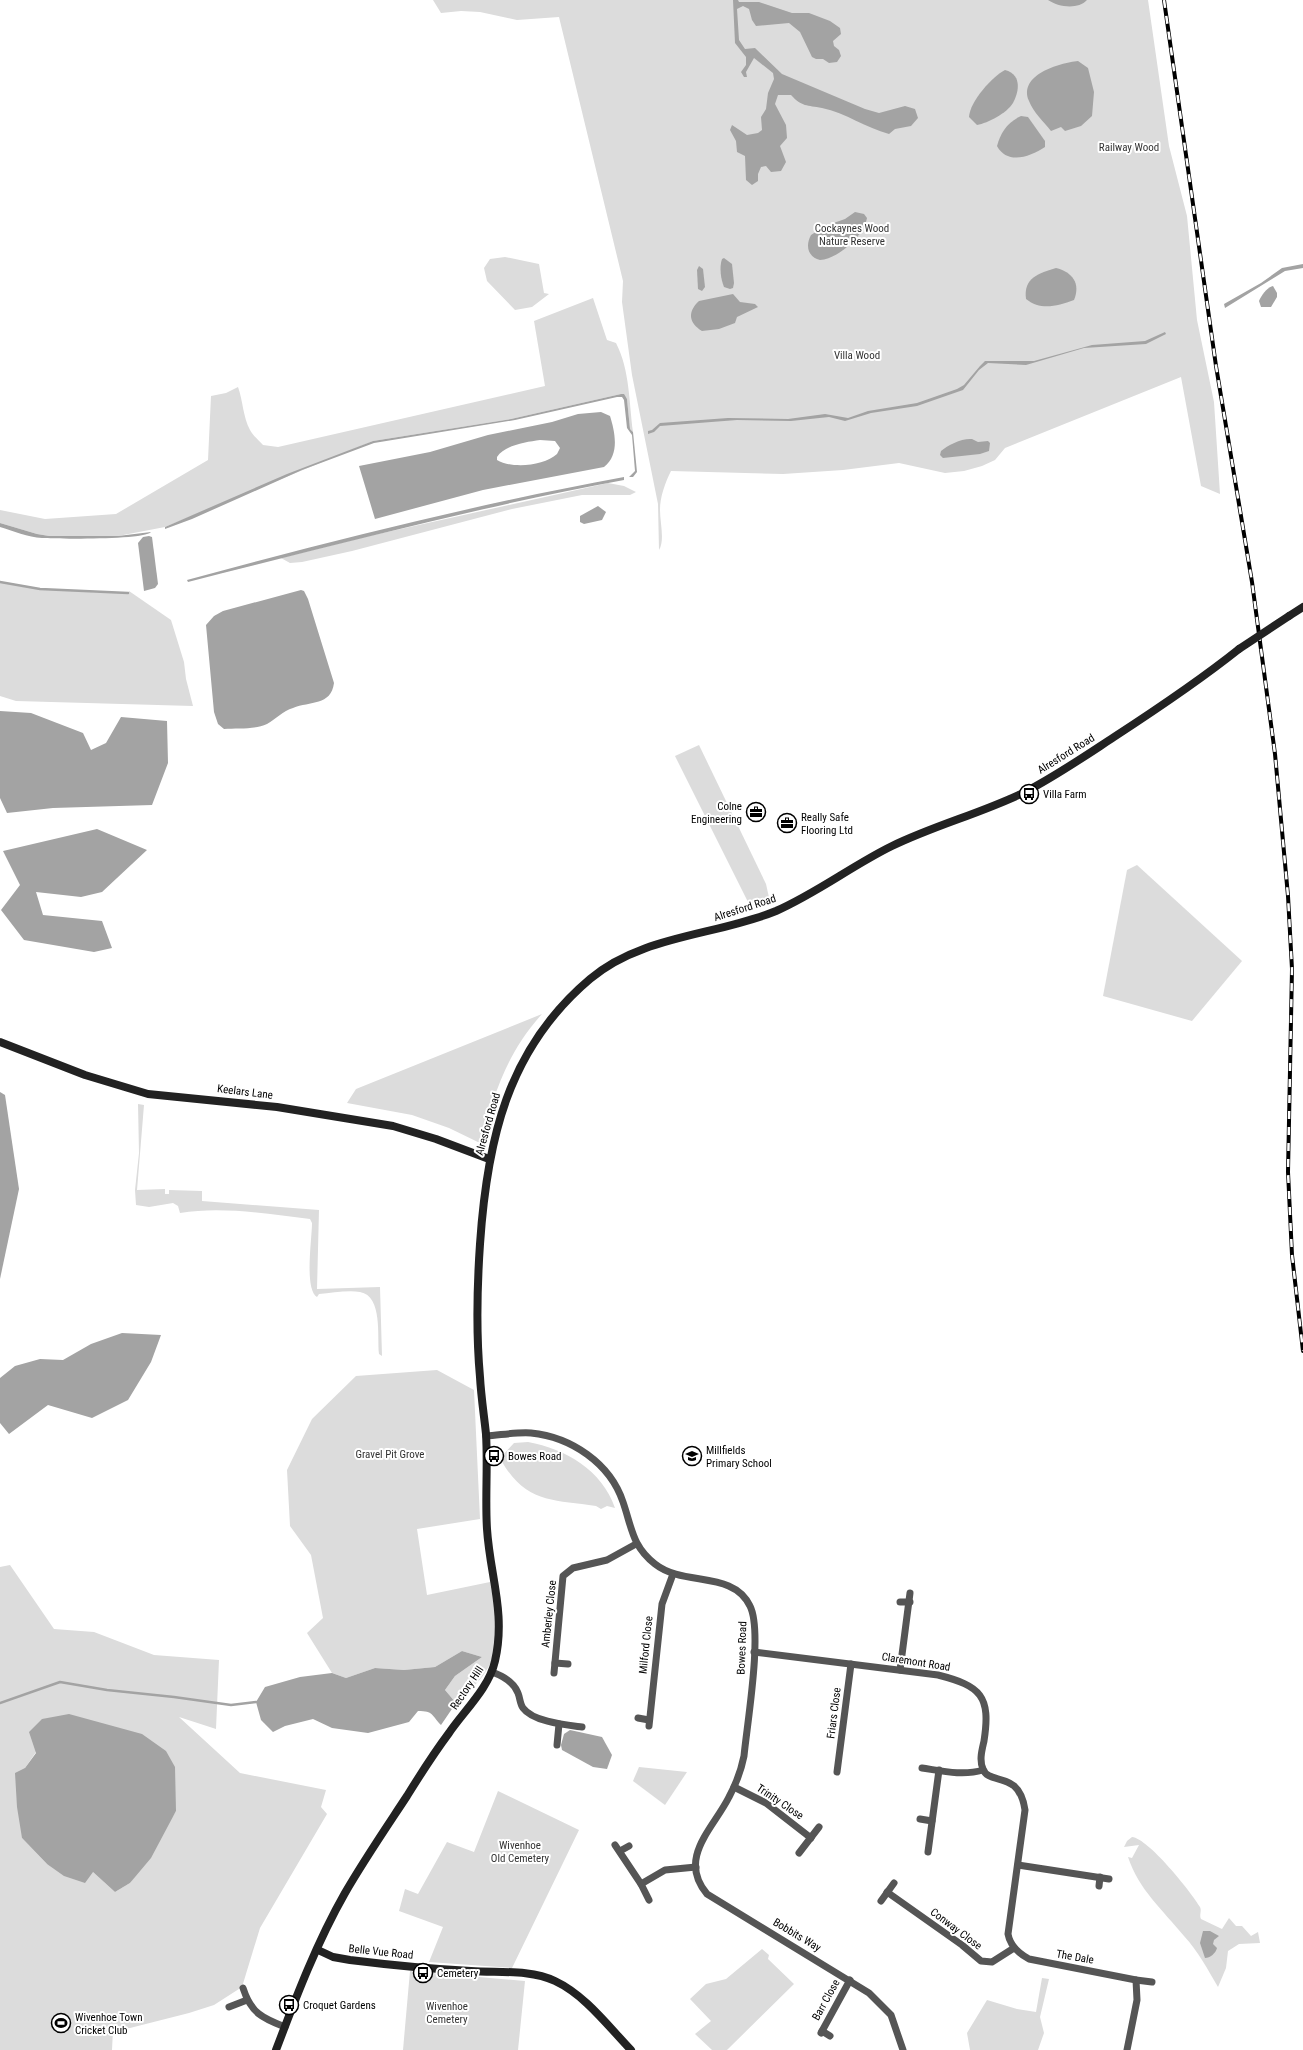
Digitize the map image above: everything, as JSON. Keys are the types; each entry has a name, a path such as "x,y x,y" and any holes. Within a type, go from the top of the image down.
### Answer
{"street":[{"name":"Alresford Road","path":"480,1376 478,1289 484,1193 489,1159 505,1100 527,1053 559,1010 584,984 601,970 621,959 647,948 756,918 778,910 896,844 1030,789 1056,775 1185,690 1239,649 1303,607"},
{"name":"Keelars Lane","path":"0,1042 85,1075 148,1094 270,1106 393,1126 425,1135 489,1159"},
{"name":"Rectory Hill","path":"276,2050 318,1950 344,1895 448,1734 485,1685 492,1672 498,1642 499,1606 487,1528 486,1436 480,1376"},
{"name":"Bowes Road","path":"486,1436 530,1433 550,1436 578,1448 600,1465 616,1487 636,1544 655,1564 673,1574 725,1584 739,1591 746,1599 754,1617 754,1652 744,1756 740,1774 729,1798 703,1837"},
{"name":"Amberley Close","path":"554,1674 563,1576 573,1568 607,1560 636,1544"},
{"name":"Milford Close","path":"638,1718 649,1723 662,1604 673,1574"},
{"path":"900,1670 910,1593"},
{"path":"900,1602 910,1602"},
{"name":"Claremont Road","path":"754,1652 938,1675 962,1681 974,1688 982,1699 986,1711 986,1724 982,1753 983,1770"},
{"name":"Amberley Close","path":"554,1663 568,1664"},
{"name":"Friars Close","path":"840,1768 851,1664"},
{"path":"492,1672 516,1688 524,1709 529,1713 559,1724 582,1727"},
{"path":"556,1745 559,1724"},
{"path":"922,1768 960,1773 973,1773 983,1770 987,1775 1008,1781 1015,1785 1023,1797 1025,1810 1008,1934 1010,1943 1014,1948"},
{"path":"928,1852 939,1770"},
{"name":"Trinity Close","path":"734,1787 766,1803 811,1838"},
{"path":"920,1820 932,1821"},
{"path":"799,1853 819,1826"},
{"name":"Bobbits Way","path":"703,1837 696,1860 696,1867 701,1887 707,1894 869,1992 891,2015 903,2050"},
{"path":"615,1845 641,1884 649,1900"},
{"path":"620,1852 628,1846"},
{"path":"1018,1865 1109,1879"},
{"path":"641,1884 665,1870 696,1867"},
{"path":"1099,1886 1100,1877"},
{"path":"881,1902 894,1883"},
{"name":"Conway Close","path":"887,1892 962,1945 980,1961 992,1962 1014,1948"},
{"name":"The Dale","path":"1014,1948 1020,1955 1029,1959 1152,1982"},
{"name":"Belle Vue Road","path":"318,1950 333,1956 350,1960 470,1971 518,1973 546,1978 555,1981 582,2000 631,2050"},
{"name":"Barr Close","path":"830,2036 821,2032 850,1980"},
{"path":"1127,2050 1137,2000 1136,1980"},
{"path":"242,1988 247,2000 259,2016 285,2027"},
{"path":"229,2007 247,2000"}],"green space":[{"name":"Cockaynes Wood Nature Reserve","path":"433,0 1148,0 1169,146 1187,216 1197,320 1214,402 1220,494 1201,486 1181,377 1005,448 995,460 982,466 964,471 945,473 899,463 843,470 783,474 671,471 661,500 660,510 662,541 659,550 658,504 632,375 622,302 623,281 559,17 517,20 480,12 461,11 441,13"},
{"path":"505,257 539,264 544,293 549,294 532,307 515,310 487,281 484,268 490,259"},
{"path":"593,298 607,340 616,343 621,353 628,387 633,432 630,429 627,399 621,394 511,419 373,441 165,527 118,536 49,536 0,523 0,510 45,519 116,514 208,460 211,396 226,393 238,387 246,420 251,432 263,445 278,447 545,386 534,321"},
{"path":"608,483 624,486 636,492 630,495 582,495 512,509 352,551 302,562 290,563 281,558 369,536"},
{"path":"0,582 64,590 128,593 129,591 171,620 184,662 186,679 193,706 16,701 0,696"},
{"path":"699,745 766,884 770,902 752,910 675,756"},
{"path":"1137,865 1242,961 1192,1021 1103,996 1127,870"},
{"path":"542,1014 520,1043 503,1075 496,1092 482,1144 449,1128 412,1115 347,1103 356,1089"},
{"path":"138,1104 144,1105 137,1190 165,1189 165,1194 169,1194 169,1190 202,1191 202,1201 319,1210 317,1289 380,1287 382,1356 379,1354 376,1309 367,1295 355,1291 345,1291 319,1294 317,1297 313,1292 310,1274 312,1223 310,1219 261,1213 212,1210 180,1213 178,1206 173,1203 149,1207 136,1205 135,1190 139,1153"},
{"name":"Gravel Pit Grove","path":"437,1370 474,1390 480,1519 417,1529 427,1595 490,1582 496,1628 494,1651 486,1671 476,1684 456,1703 445,1690 455,1676 482,1657 462,1651 435,1667 404,1670 375,1668 346,1678 332,1673 307,1633 323,1618 311,1555 290,1526 287,1470 312,1419 356,1376"},
{"path":"528,1442 556,1450 581,1463 592,1472 601,1483 615,1508 607,1506 601,1509 596,1506 553,1500 530,1492 510,1474 501,1460 503,1455 514,1443"},
{"path":"10,1565 54,1629 94,1632 154,1655 219,1660 216,1729 179,1717 240,1773 326,1790 321,1807 327,1814 260,1928 242,1987 214,2005 130,2028 113,2030 112,2050 0,2050 0,1567","holes":["36,1752 176,1811 130,1883 115,1892 93,1872 47,1864 22,1838 25,1768"]},
{"path":"639,1767 687,1772 665,1805 633,1781"},
{"name":"Wivenhoe Old Cemetery","path":"498,1791 579,1830 512,1968 429,1962 443,1927 399,1911 405,1889 418,1894 447,1842 474,1852"},
{"path":"1132,1837 1148,1846 1169,1867 1200,1907 1201,1919 1222,1929 1229,1918 1236,1926 1242,1926 1251,1936 1258,1932 1260,1943 1239,1944 1228,1951 1226,1968 1218,1987 1194,1948 1152,1899 1138,1879 1128,1857 1132,1858 1139,1845 1124,1847 1127,1841"},
{"path":"762,1949 769,1955 768,1959 794,1984 727,2050 712,2050 695,2034 711,2021 690,1999 706,1984 726,1979"},
{"name":"Wivenhoe Cemetery","path":"410,1971 525,1981 518,2050 403,2050"},
{"path":"1042,1978 1049,1979 1040,2017 1044,2033 1038,2050 970,2050 967,2033 987,2000 1017,2009 1036,2012"}],"shaded area":[{"path":"733,0 738,0 739,2 759,2 792,13 809,13 830,21 840,28 841,34 833,41 834,46 839,50 841,56 837,62 829,63 823,59 816,59 812,57 800,32 789,23 756,26 752,20 749,9 743,6 737,9 739,40 745,49 755,48 782,74 865,109 879,113 905,106 915,109 918,118 911,126 895,129 889,134 831,110 802,104 791,95 778,95 775,104 786,125 787,138 780,146 786,162 781,171 771,172 766,166 761,167 758,174 758,181 752,185 746,180 745,156 737,152 736,141 730,130 732,125 747,135 758,133 762,130 761,117 766,109 768,93 774,79 773,73 754,58 746,72 747,77 744,77 741,72 746,65 746,57 735,43"},
{"path":"1048,0 1087,0 1079,5 1062,6"},
{"path":"1078,61 1088,68 1094,92 1092,116 1081,126 1065,131 1061,127 1051,131 1036,113 1029,101 1027,92 1029,84 1042,72 1061,64"},
{"path":"1005,70 1014,75 1018,83 1017,93 1013,103 997,117 977,125 969,117 973,104 982,90"},
{"path":"1021,116 1028,117 1045,141 1045,147 1026,156 1007,156 1001,152 997,146 1000,136 1005,128"},
{"path":"855,212 864,214 867,218 865,225 856,239 835,256 827,259 816,259 810,254 808,243 811,235 825,226 845,219"},
{"path":"724,258 732,264 734,283 733,288 730,289 724,287 721,277 721,262"},
{"path":"1303,264 1303,268 1285,271 1225,308 1224,304 1261,283 1282,268"},
{"path":"699,266 703,269 705,287 702,291 698,289 697,270"},
{"path":"1056,268 1067,272 1074,279 1076,283 1076,294 1074,300 1061,304 1043,306 1032,303 1026,299 1027,286 1030,281 1038,274"},
{"path":"1273,286 1277,293 1277,297 1271,307 1261,307 1259,301 1261,297 1266,290"},
{"path":"733,294 740,302 755,304 758,307 737,317 735,323 719,329 702,331 694,324 691,313 699,301"},
{"path":"1165,332 1166,334 1146,344 1084,348 1026,365 988,363 979,370 963,390 917,406 871,413 845,421 829,417 791,421 737,420 660,426 654,432 648,434 648,431 652,430 660,423 728,418 788,419 825,414 848,418 868,411 917,403 957,389 964,385 985,361 1034,361 1092,345 1145,341"},
{"path":"624,394 627,399 630,429 633,432 637,472 633,477 629,477 635,471 632,435 627,428 624,400 622,397 617,397 515,420 374,443 302,470 192,519 165,529 165,527 287,474 373,441 511,419"},
{"path":"601,412 610,416 615,436 615,443 612,456 604,467 483,490 375,519 359,466 430,452 488,435 552,422 578,414","holes":["540,440 555,441 560,448 557,454 536,464 511,465 497,460 497,457 501,453 516,445"]},
{"path":"972,439 978,442 988,441 990,443 989,451 980,454 943,458 940,455 941,451 951,444"},
{"path":"624,477 624,480 514,502 350,541 188,582 187,580 295,551 459,511"},
{"path":"598,506 606,512 602,520 584,524 580,522 580,516"},
{"path":"0,523 49,536 118,536 151,532 145,535 118,538 42,538 0,527"},
{"path":"143,537 152,537 158,584 155,588 144,591 138,543"},
{"path":"301,590 304,591 308,599 334,683 329,696 319,702 289,709 262,726 224,729 218,724 214,712 206,625 214,616 223,611"},
{"path":"0,711 31,713 83,733 91,750 106,743 121,717 167,721 168,763 152,805 53,808 7,813 0,798"},
{"path":"97,829 147,850 102,892 81,897 36,892 43,915 102,921 112,948 94,952 24,940 1,910 20,885 3,851"},
{"path":"0,1092 5,1095 19,1189 0,1279"},
{"path":"122,1333 161,1335 151,1362 128,1400 92,1418 48,1405 9,1434 0,1423 0,1378 15,1366 40,1359 63,1360 91,1344"},
{"path":"462,1651 482,1657 455,1676 445,1690 456,1703 441,1725 434,1716 423,1711 418,1711 409,1722 368,1733 332,1728 313,1719 285,1726 273,1732 261,1720 256,1702 265,1687 300,1677 332,1673 346,1678 375,1668 404,1670 435,1667"},
{"path":"69,1714 142,1734 166,1751 175,1767 176,1811 151,1858 130,1883 115,1892 93,1872 85,1883 64,1876 47,1864 22,1838 17,1807 15,1773 25,1768 36,1753 29,1732 42,1719"},
{"path":"570,1730 602,1737 612,1755 607,1769 593,1767 562,1750 561,1745 564,1734"},
{"path":"1203,1931 1210,1931 1219,1936 1214,1940 1213,1944 1217,1948 1215,1952 1207,1958 1205,1958 1200,1943"}],"waterway":[{"path":"0,582 40,589 128,593"},
{"path":"0,1703 60,1682 107,1690 231,1705 256,1702"}],"railway":[{"path":"1164,0 1216,366 1252,582 1275,754 1288,896 1292,969 1288,1172 1292,1255 1303,1351"}],"place":[{"name":"Villa Farm","path":"1029,794"},
{"name":"Colne Engineering","path":"756,812"},
{"name":"Really Safe Flooring Ltd","path":"787,823"},
{"name":"Bowes Road","path":"494,1456"},
{"name":"Millfields Primary School","path":"692,1456"},
{"name":"Cemetery","path":"423,1973"},
{"name":"Croquet Gardens","path":"289,2005"},
{"name":"Wivenhoe Town Cricket Club","path":"61,2023"}],"park label":[{"name":"Railway Wood","path":"1129,147"},
{"name":"Villa Wood","path":"857,355"}]}
